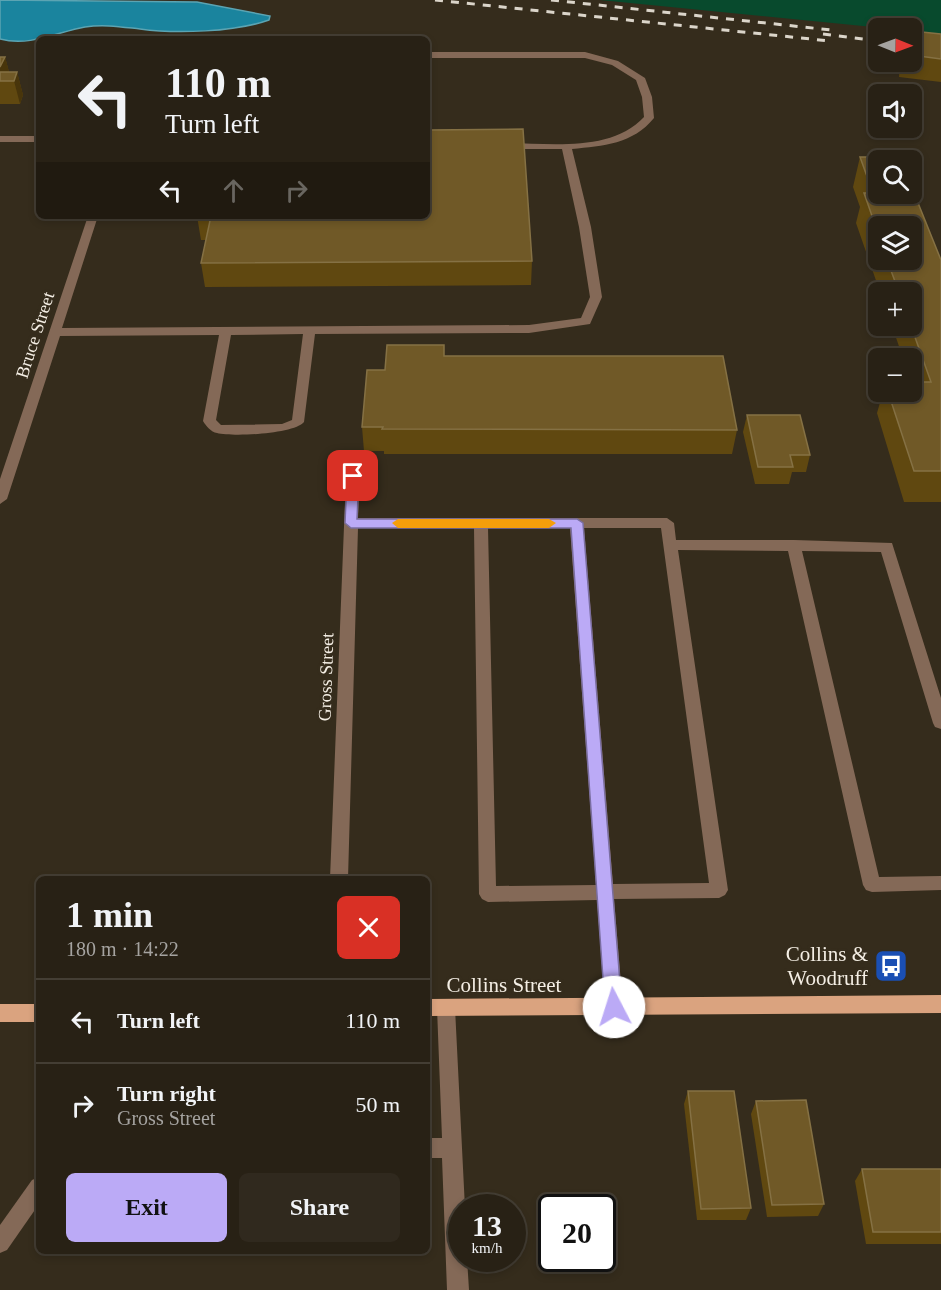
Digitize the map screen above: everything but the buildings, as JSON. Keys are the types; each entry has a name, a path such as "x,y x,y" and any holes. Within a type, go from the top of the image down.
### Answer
{"main road":[{"name":"Collins Street","path":"437,1008 941,1004"},
{"path":"0,1013 36,1013"}],"street":[{"path":"430,55 585,55 615,63 640,78 647,97 649,118 639,131 614,141 566,146 489,145"},
{"path":"0,139 36,139"},
{"path":"55,332 529,329 586,321 596,297 585,227 566,146"},
{"name":"Bruce Street","path":"0,499 92,219"},
{"path":"226,331 209,422 218,429 285,428 298,422 309,331"},
{"name":"Gross Street","path":"339,876 353,476"},
{"path":"351,523 667,523 719,890 488,894 481,524"},
{"path":"577,523 603,893 614,1007"},
{"path":"670,544 887,547 941,723"},
{"path":"794,546 872,885 941,883"},
{"path":"437,1008 450,1148 458,1290"},
{"path":"430,1148 450,1148"},
{"path":"0,1243 36,1191"}],"green space":[{"path":"600,0 941,0 941,34 922,32 922,18 868,18 868,27"}],"water":[{"path":"0,0 197,2 270,16 269,20 255,24 205,31 154,31 92,26 50,36 36,36 36,39 33,40 0,39"}],"railway":[{"path":"435,0 830,41"},
{"path":"551,0 831,30"},
{"path":"823,34 868,40"}],"slow traffic":[{"path":"398,523 549,523"}],"place":[{"name":"Collins & Woodruff","path":"891,966"}],"route":[{"path":"353,476 351,523 577,523 603,893 614,1007"}]}
